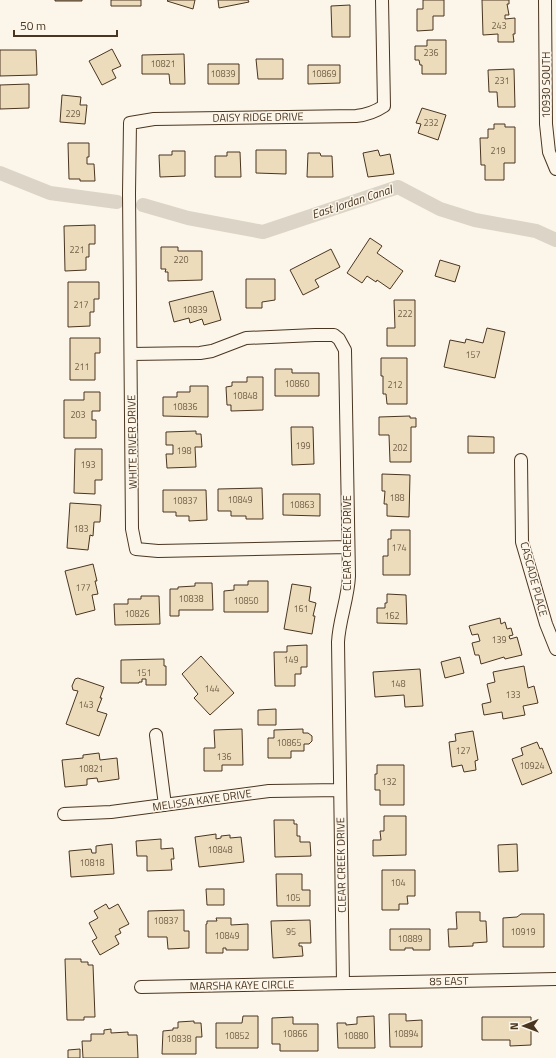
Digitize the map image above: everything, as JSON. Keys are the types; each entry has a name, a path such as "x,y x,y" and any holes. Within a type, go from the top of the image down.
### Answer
{"street":[{"name":"DAISY RIDGE DRIVE","path":"130,123 154,119 356,116 366,115 376,111 384,106 382,0"},
{"name":"10930 SOUTH","path":"545,0 551,13 546,124 549,152 556,169"},
{"name":"WHITE RIVER DRIVE","path":"130,123 129,193 132,529 136,549 158,551 348,547"},
{"name":"CLEAR CREEK DRIVE","path":"131,354 200,353 212,351 246,338 334,335 339,339 345,350 348,588 338,632 342,983"},
{"name":"CASCADE PLACE","path":"521,460 522,542 546,624 556,649"},
{"path":"156,735 166,805"},
{"name":"MELISSA KAYE DRIVE","path":"64,814 111,812 269,791 340,790"},
{"name":"85 EAST","path":"342,983 556,979"},
{"name":"MARSHA KAYE CIRCLE","path":"141,987 342,983"}],"building":[{"path":"82,0 82,1 55,1"},
{"path":"111,0 141,0 141,6 111,6"},
{"path":"195,0 193,9 167,1"},
{"path":"218,0 248,0 249,2 219,8"},
{"path":"423,0 444,0 444,16 433,16 433,30 417,31 417,9 423,9"},
{"path":"482,0 509,0 509,4 507,4 509,15 505,15 505,19 515,18 515,34 513,34 514,42 498,42 498,34 483,35"},
{"path":"350,5 350,37 332,37 331,6"},
{"path":"427,40 446,40 446,74 422,74 422,65 420,65 419,60 415,60 415,46 427,46"},
{"path":"112,49 121,66 112,70 116,78 102,85 89,61"},
{"path":"0,50 36,50 37,75 0,76"},
{"path":"184,54 185,84 170,84 169,74 142,74 142,55"},
{"path":"256,59 283,59 283,79 258,79"},
{"path":"208,64 239,64 239,84 208,84"},
{"path":"308,65 340,65 340,83 308,84"},
{"path":"514,69 515,107 498,107 497,92 489,92 488,70"},
{"path":"29,84 29,108 0,109 0,85"},
{"path":"62,95 81,97 80,105 87,105 85,124 60,122"},
{"path":"422,108 446,115 438,140 418,133 421,124 416,123"},
{"path":"494,124 505,124 505,127 515,127 515,163 504,163 504,180 485,180 485,165 481,165 480,138 488,138 488,129 494,129"},
{"path":"68,143 89,143 89,157 87,157 87,164 94,164 95,181 69,179"},
{"path":"256,150 286,150 286,174 256,173"},
{"path":"378,150 380,156 390,154 394,174 368,177 363,153"},
{"path":"172,151 185,151 185,176 160,177 159,155 172,155"},
{"path":"227,152 240,152 241,177 215,177 215,156 227,156"},
{"path":"308,153 320,153 321,156 332,156 333,177 307,177"},
{"path":"95,225 95,244 89,244 89,257 86,257 86,270 65,271 64,226"},
{"path":"370,238 382,246 377,253 403,271 390,289 377,280 376,282 367,276 362,283 347,273"},
{"path":"161,247 178,247 178,251 202,251 202,280 168,281 168,272 165,272 166,269 161,269"},
{"path":"331,249 340,267 315,280 319,287 303,295 290,270"},
{"path":"440,260 460,266 455,282 435,276"},
{"path":"246,279 275,279 275,300 262,302 262,308 246,308"},
{"path":"68,282 99,282 99,299 94,299 94,312 90,312 90,326 68,327"},
{"path":"213,291 221,320 204,325 202,319 190,323 189,318 174,322 169,302"},
{"path":"394,300 415,300 415,346 387,346 387,328 395,328"},
{"path":"487,328 505,332 495,378 444,367 450,340 465,343 466,339 483,343"},
{"path":"70,338 100,338 100,353 95,353 95,380 70,380"},
{"path":"381,358 407,358 407,404 387,404 386,394 383,394"},
{"path":"275,369 292,369 292,373 319,373 319,396 275,396"},
{"path":"247,377 263,377 263,410 231,411 231,405 227,405 226,387 232,386 232,382 247,382"},
{"path":"190,386 208,386 208,417 163,416 163,397 177,397 177,392 190,392"},
{"path":"84,392 100,392 100,411 92,411 92,420 96,420 96,438 64,438 64,400 84,400"},
{"path":"410,416 410,418 416,418 416,427 411,427 411,462 390,462 389,435 379,435 379,417"},
{"path":"291,427 313,427 314,464 292,465"},
{"path":"196,431 196,434 201,434 202,447 195,447 196,467 167,468 166,454 173,454 173,445 166,445 166,432"},
{"path":"468,436 494,437 494,453 468,453"},
{"path":"75,449 102,449 102,480 95,480 95,494 74,493"},
{"path":"382,474 410,475 409,517 387,516 387,504 384,504 385,491 382,491"},
{"path":"262,488 263,519 246,519 246,516 231,516 231,511 218,511 218,489"},
{"path":"163,490 206,490 207,520 189,521 189,516 176,516 176,512 163,512"},
{"path":"283,494 320,494 320,516 283,515"},
{"path":"70,503 101,505 100,522 94,522 93,536 90,535 88,550 67,548"},
{"path":"391,530 410,530 410,575 383,575 383,556 388,556 388,539 391,539"},
{"path":"93,564 98,594 92,595 95,610 76,615 65,571"},
{"path":"248,581 268,581 268,612 224,612 224,591 234,590 234,585 248,585"},
{"path":"195,583 212,583 213,610 179,610 179,616 170,616 170,589 195,586"},
{"path":"292,584 311,587 309,601 316,603 313,616 315,616 312,634 284,629"},
{"path":"387,594 406,595 407,624 377,623 377,608 385,608 385,603 387,603"},
{"path":"141,596 159,596 160,624 115,625 114,604 128,604 128,599 141,599"},
{"path":"500,618 501,624 505,622 507,629 511,628 513,635 509,636 510,639 517,637 522,655 505,659 504,657 481,664 479,655 475,655 472,643 480,641 478,634 472,635 469,626"},
{"path":"307,645 307,667 301,667 301,674 295,674 295,686 275,686 274,652 287,652 287,646"},
{"path":"201,656 234,693 210,715 194,698 198,694 182,674"},
{"path":"460,657 464,673 445,678 441,662"},
{"path":"164,659 164,666 166,666 166,685 146,685 146,679 142,679 142,682 139,683 121,683 121,660"},
{"path":"524,666 528,688 534,686 538,703 523,706 525,715 503,719 502,712 484,715 482,704 491,702 487,684 495,682 493,672"},
{"path":"420,669 423,706 405,707 404,695 375,697 373,672"},
{"path":"78,678 104,687 97,711 107,714 99,736 66,724 78,691 73,690 72,686 75,679"},
{"path":"276,709 276,725 258,725 258,710"},
{"path":"242,729 243,765 222,765 222,771 204,771 204,748 215,748 214,730"},
{"path":"303,729 303,733 308,733 312,736 312,741 309,744 304,744 304,751 291,751 291,758 268,758 268,738 274,738 274,730"},
{"path":"473,731 478,760 475,761 476,770 464,772 462,765 452,767 449,742 456,741 455,734"},
{"path":"537,742 540,749 542,748 552,773 522,785 512,759 523,755 521,748"},
{"path":"99,753 100,760 117,758 119,779 98,782 97,778 87,779 87,785 65,787 62,760 83,758 83,755"},
{"path":"377,765 404,765 404,805 380,805 380,790 375,790 375,774 377,774"},
{"path":"384,816 406,816 406,855 373,856 373,840 381,840 380,831 384,831"},
{"path":"274,820 294,820 294,824 297,824 297,836 300,836 300,842 310,842 311,856 275,857"},
{"path":"216,834 216,839 221,838 221,836 230,835 230,838 241,837 244,862 199,867 195,837"},
{"path":"161,839 161,849 173,848 174,859 171,859 172,870 147,871 147,856 137,856 136,841"},
{"path":"112,844 114,874 71,877 69,851 91,849 92,853 96,853 96,846"},
{"path":"517,844 518,871 499,872 498,845"},
{"path":"382,870 415,870 415,896 407,896 408,904 399,904 399,910 382,910"},
{"path":"276,874 302,874 302,890 310,890 310,906 277,906"},
{"path":"206,889 224,889 224,905 207,905"},
{"path":"106,904 109,909 118,904 129,924 119,929 121,933 115,936 119,944 100,955 92,941 97,938 89,923 98,918 94,911"},
{"path":"184,910 184,931 189,931 189,948 168,949 167,937 148,937 148,911"},
{"path":"456,912 480,912 480,921 486,921 487,942 473,943 473,946 449,947 448,929 457,929"},
{"path":"521,914 544,914 544,947 503,947 503,918 517,917"},
{"path":"216,918 231,918 231,925 248,924 248,950 226,950 226,948 223,948 223,953 206,953 206,924 207,921 217,921"},
{"path":"310,920 311,943 299,943 299,946 302,946 303,956 273,958 271,921"},
{"path":"390,929 430,929 430,950 413,950 413,948 405,948 405,950 390,950"},
{"path":"65,959 81,959 81,962 88,962 88,965 93,965 95,1017 84,1017 84,1020 67,1020"},
{"path":"389,1014 406,1014 406,1021 422,1020 422,1047 390,1047"},
{"path":"243,1016 258,1016 258,1048 216,1048 216,1023 242,1023"},
{"path":"374,1016 375,1048 338,1048 337,1023 346,1023 346,1025 357,1024 357,1017"},
{"path":"293,1017 293,1024 318,1024 318,1051 280,1051 280,1044 272,1044 272,1018"},
{"path":"482,1017 531,1017 531,1045 510,1046 510,1040 482,1040"},
{"path":"194,1021 194,1023 201,1023 202,1037 196,1037 196,1054 162,1054 163,1031 178,1028 178,1022"},
{"path":"111,1029 111,1033 128,1032 128,1035 137,1035 138,1058 83,1058 82,1041 91,1041 91,1034 104,1034 104,1030"},
{"path":"80,1049 80,1058 68,1058 68,1050"}],"waterway":[{"name":"East Jordan Canal","path":"0,173 50,193 117,202"},
{"name":"East Jordan Canal","path":"143,205 188,218 263,232 398,187 440,209 475,220 536,231 556,240"}]}
